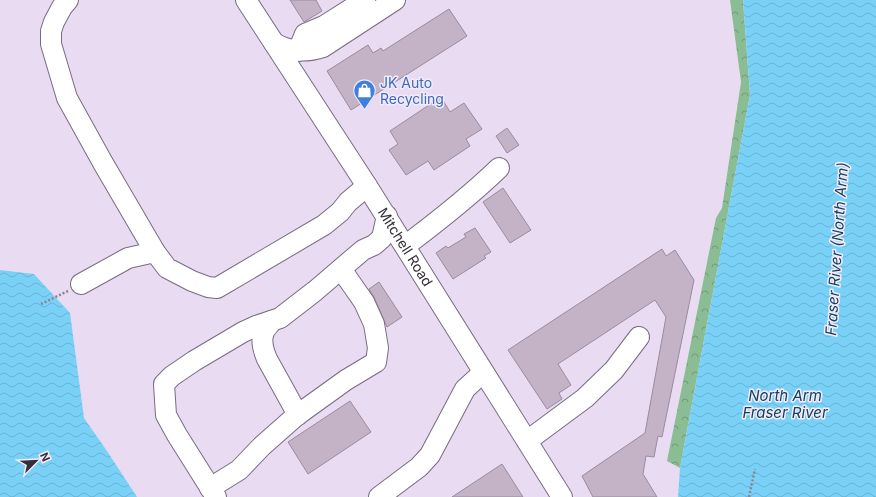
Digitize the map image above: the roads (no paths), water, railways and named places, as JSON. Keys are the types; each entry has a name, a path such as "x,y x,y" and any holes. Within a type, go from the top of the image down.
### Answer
{"street":[{"path":"68,0 62,7 51,31 51,44 67,98 155,252 167,268 192,281 208,287 217,288 324,225 340,212 348,202 368,186"},
{"name":"Mitchell Road","path":"246,0 368,186 562,497"},
{"path":"298,51 305,34 324,26 365,0"},
{"path":"274,43 282,48 298,51 315,50 323,47 395,0"},
{"path":"405,246 485,181 498,168"},
{"path":"341,269 364,302 374,324 378,348 376,362 346,380 298,415 213,492 177,436 166,415 164,384 172,376 194,361 242,332 280,318 315,291 363,250 374,245 382,238 387,216"},
{"path":"81,284 128,258 155,252"},
{"path":"272,321 263,333 263,351 298,415"},
{"path":"527,441 585,398 614,370 639,337"},
{"path":"379,497 420,467 430,455 465,389 484,373"}],"water":[{"name":"North Arm Fraser River","path":"743,0 876,0 876,497 678,497 680,468 750,95"},
{"path":"0,270 34,274 70,313 84,418 137,497 0,497"}],"place":[{"name":"JK Auto Recycling","path":"364,110"}],"water label":[{"name":"Fraser River (North Arm)","path":"837,249"}]}
